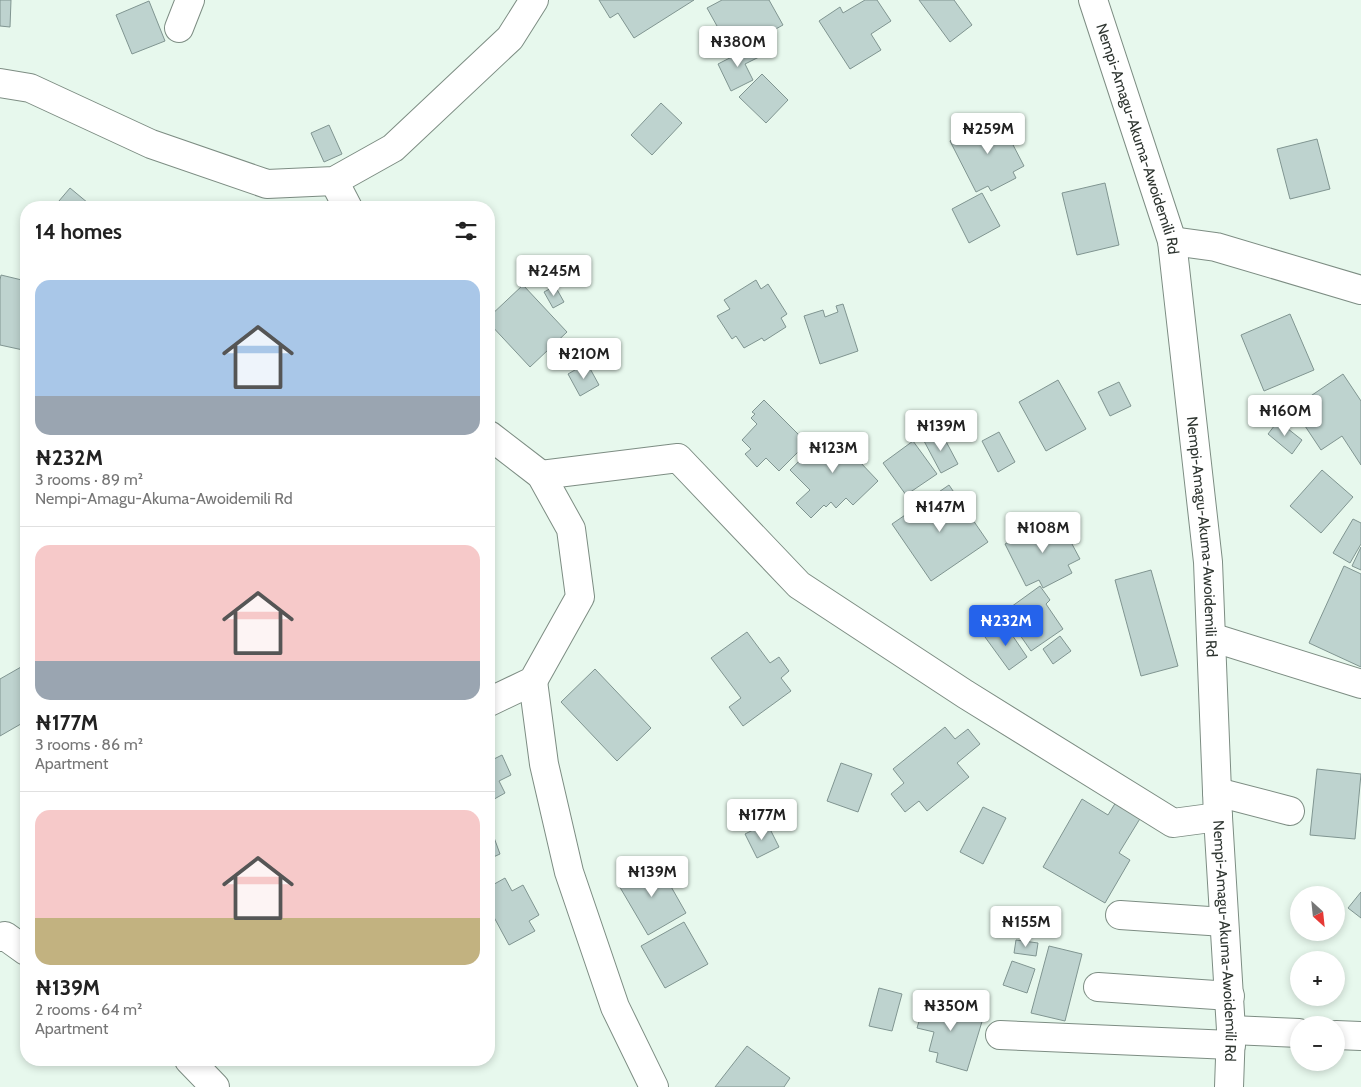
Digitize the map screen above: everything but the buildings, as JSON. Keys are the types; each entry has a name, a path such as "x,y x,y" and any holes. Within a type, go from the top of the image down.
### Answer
{"street":[{"path":"179,28 190,0"},
{"path":"0,83 30,88 150,144 267,184 334,181 393,148 510,38 534,0"},
{"name":"Nempi-Amagu-Akuma-Awoidemili Rd","path":"1093,0 1172,241 1208,562 1217,804 1230,996 1229,1087"},
{"path":"334,181 344,201"},
{"path":"1172,241 1216,247 1361,290"},
{"path":"495,440 541,475 570,529 580,597 533,681 495,699"},
{"path":"541,475 678,458 799,585 965,694 1173,823 1217,804 1290,811"},
{"path":"1211,637 1361,684"},
{"path":"533,681 544,764 569,872 615,1007 654,1087"},
{"path":"1120,914 1224,922"},
{"path":"1098,987 1230,996"},
{"path":"1000,1035 1231,1038 1290,1034"},
{"path":"1345,1035 1361,1036"},
{"path":"195,1066 215,1087"}]}
